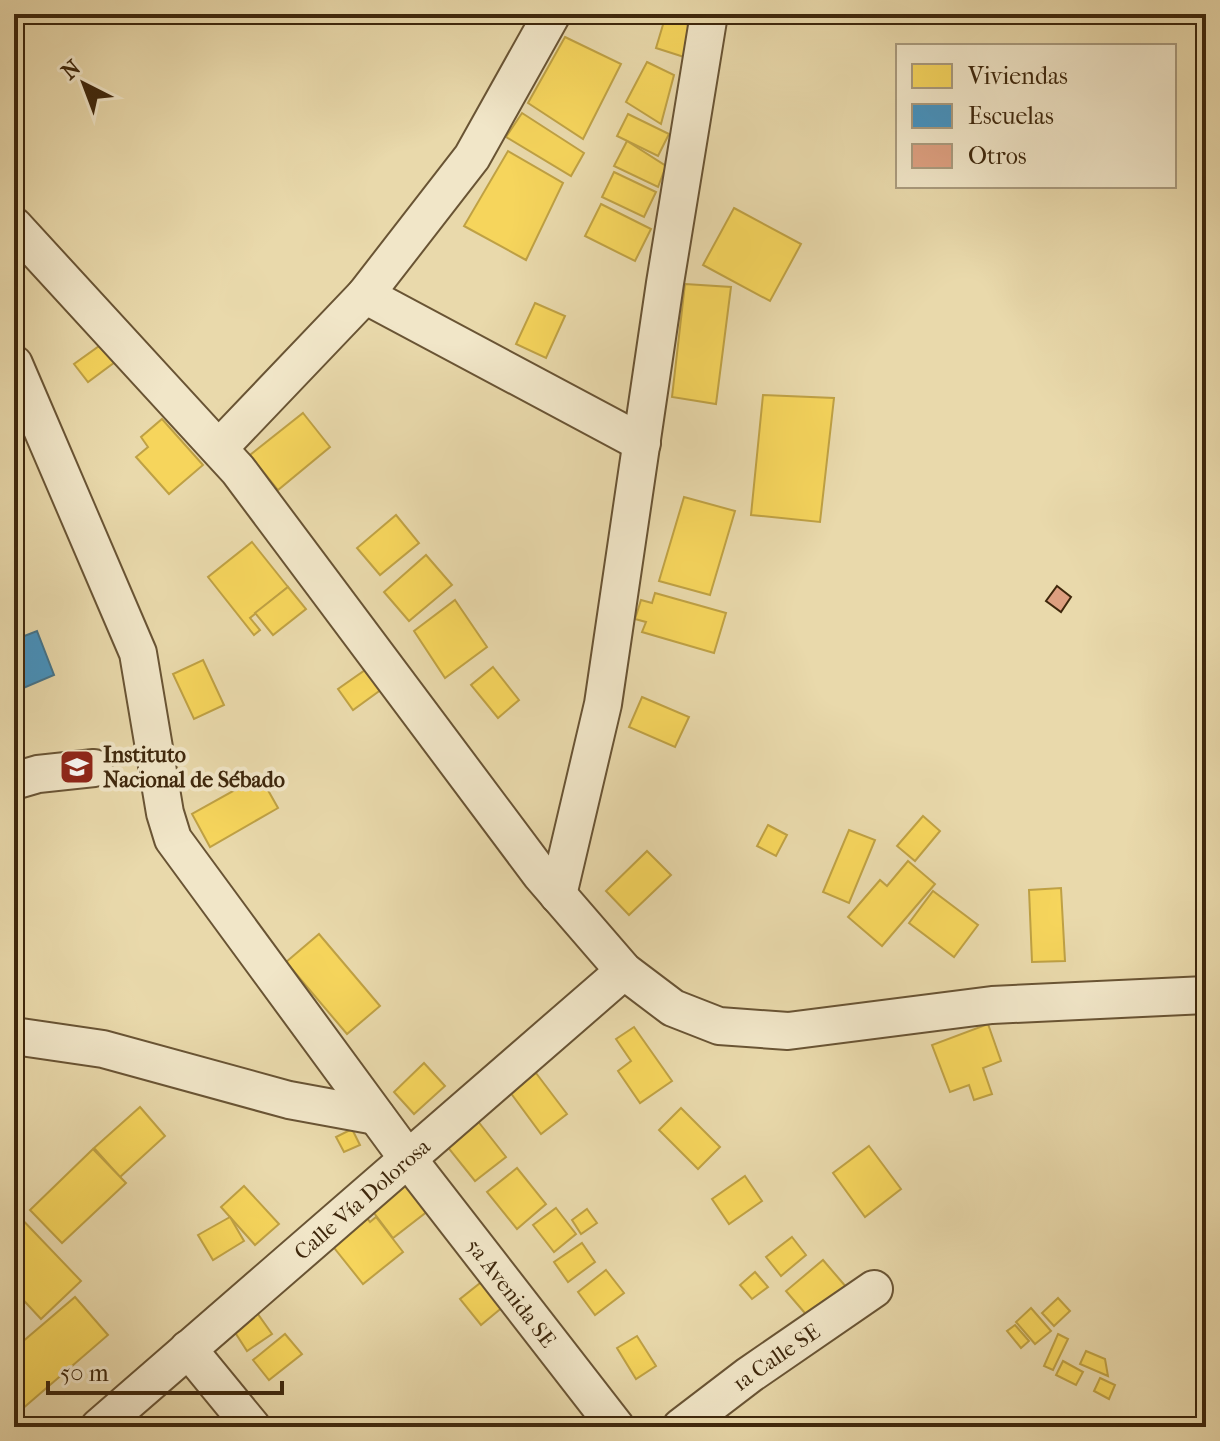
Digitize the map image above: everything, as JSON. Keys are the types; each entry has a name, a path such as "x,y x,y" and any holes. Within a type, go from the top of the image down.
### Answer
{"street":[{"path":"219,448 365,295 472,157 552,14"},
{"path":"558,895 603,704 709,14"},
{"path":"14,226 238,470 558,895 624,971 673,1008 719,1026 788,1031 992,1005 1206,995"},
{"path":"365,295 642,443"},
{"name":"5a Avenida SE","path":"14,364 138,653 165,813 173,839 408,1159 616,1427"},
{"path":"14,781 38,774 94,768"},
{"name":"Calle Vía Dolorosa","path":"99,1427 624,971"},
{"path":"14,1036 103,1049 289,1100 376,1116"},
{"name":"1a Calle SE","path":"681,1427 749,1375 874,1289"},
{"path":"188,1349 252,1427"}],"building: Viviendas":[{"path":"665,18 693,26 684,57 656,48"},
{"path":"565,37 621,64 583,139 528,103"},
{"path":"647,62 674,75 661,124 626,102"},
{"path":"522,113 584,153 571,176 506,137"},
{"path":"628,114 669,134 658,156 617,136"},
{"path":"627,141 666,166 658,187 614,166"},
{"path":"508,151 563,183 526,260 464,226"},
{"path":"614,172 656,192 644,217 602,197"},
{"path":"601,204 651,229 635,261 585,236"},
{"path":"734,208 801,244 770,301 703,265"},
{"path":"685,284 731,287 716,404 672,397"},
{"path":"535,303 565,316 546,358 516,344"},
{"path":"102,344 115,362 88,382 74,364"},
{"path":"763,395 834,398 820,522 751,515"},
{"path":"303,413 330,447 278,490 250,455"},
{"path":"162,419 203,465 169,494 136,457 148,447 141,437"},
{"path":"684,497 735,511 710,595 659,581"},
{"path":"396,515 419,543 380,575 357,548"},
{"path":"252,542 288,587 250,618 260,630 254,635 208,577"},
{"path":"426,555 452,585 409,621 384,592"},
{"path":"288,587 306,609 273,635 255,613"},
{"path":"655,593 726,613 714,653 642,632 646,622 635,619 641,600 652,603"},
{"path":"455,600 487,647 445,678 414,631"},
{"path":"203,660 224,705 194,719 173,674"},
{"path":"493,667 519,700 498,718 471,685"},
{"path":"368,668 382,689 353,710 338,689"},
{"path":"642,697 689,717 675,747 629,727"},
{"path":"260,776 278,808 210,847 192,814"},
{"path":"923,816 940,831 915,861 897,846"},
{"path":"768,825 787,835 776,856 757,846"},
{"path":"849,830 875,840 849,903 823,892"},
{"path":"647,851 671,875 629,915 606,891"},
{"path":"908,861 935,884 882,946 848,917 880,880 887,886"},
{"path":"1061,888 1065,961 1032,962 1029,890"},
{"path":"933,891 978,925 954,957 909,923"},
{"path":"319,934 380,1006 347,1034 286,962"},
{"path":"988,1024 1001,1061 983,1068 992,1094 974,1100 969,1085 950,1092 932,1045"},
{"path":"634,1027 672,1081 640,1103 618,1071 631,1061 616,1039"},
{"path":"424,1063 445,1086 414,1114 394,1092"},
{"path":"14,1065 20,1065 16,1115 14,1115"},
{"path":"536,1073 567,1114 541,1134 510,1092"},
{"path":"140,1107 165,1136 120,1177 94,1148"},
{"path":"681,1108 720,1147 698,1169 659,1130"},
{"path":"477,1120 506,1157 475,1181 446,1145"},
{"path":"352,1129 360,1145 344,1152 336,1137"},
{"path":"869,1146 901,1189 865,1217 833,1173"},
{"path":"93,1149 126,1183 62,1243 30,1210"},
{"path":"517,1168 546,1204 517,1229 487,1192"},
{"path":"745,1176 762,1201 729,1224 712,1199"},
{"path":"410,1178 433,1207 393,1238 371,1209"},
{"path":"244,1186 279,1224 255,1245 221,1207"},
{"path":"556,1208 576,1234 554,1252 533,1225"},
{"path":"587,1209 597,1223 581,1234 572,1220"},
{"path":"14,1211 81,1281 41,1319 14,1290"},
{"path":"362,1211 370,1222 376,1217 403,1252 363,1284 327,1239"},
{"path":"230,1217 244,1241 213,1260 198,1235"},
{"path":"792,1237 806,1255 781,1276 766,1257"},
{"path":"582,1243 595,1262 568,1282 554,1262"},
{"path":"823,1260 847,1288 810,1319 786,1291"},
{"path":"606,1270 624,1293 595,1315 578,1292"},
{"path":"755,1272 768,1287 752,1299 740,1285"},
{"path":"489,1276 510,1301 481,1325 460,1299"},
{"path":"75,1297 108,1335 14,1416 14,1349"},
{"path":"1058,1298 1070,1311 1054,1326 1042,1313"},
{"path":"253,1307 272,1334 247,1351 229,1323"},
{"path":"1031,1308 1051,1331 1035,1344 1016,1322"},
{"path":"1015,1325 1029,1341 1021,1348 1007,1331"},
{"path":"285,1334 302,1354 269,1380 253,1360"},
{"path":"1058,1334 1068,1339 1053,1370 1044,1366"},
{"path":"637,1336 656,1366 636,1379 617,1348"},
{"path":"1086,1351 1105,1359 1108,1376 1080,1364"},
{"path":"1063,1361 1083,1372 1076,1385 1056,1375"},
{"path":"1100,1378 1115,1385 1109,1399 1094,1391"}],"building: Escuelas":[{"path":"14,608 22,629 14,632"},
{"path":"37,631 54,675 14,692 14,640"}],"building: Otros":[{"path":"1057,586 1071,597 1061,612 1046,601"}],"place":[{"name":"Instituto Nacional de Sébado","path":"77,767"}]}
